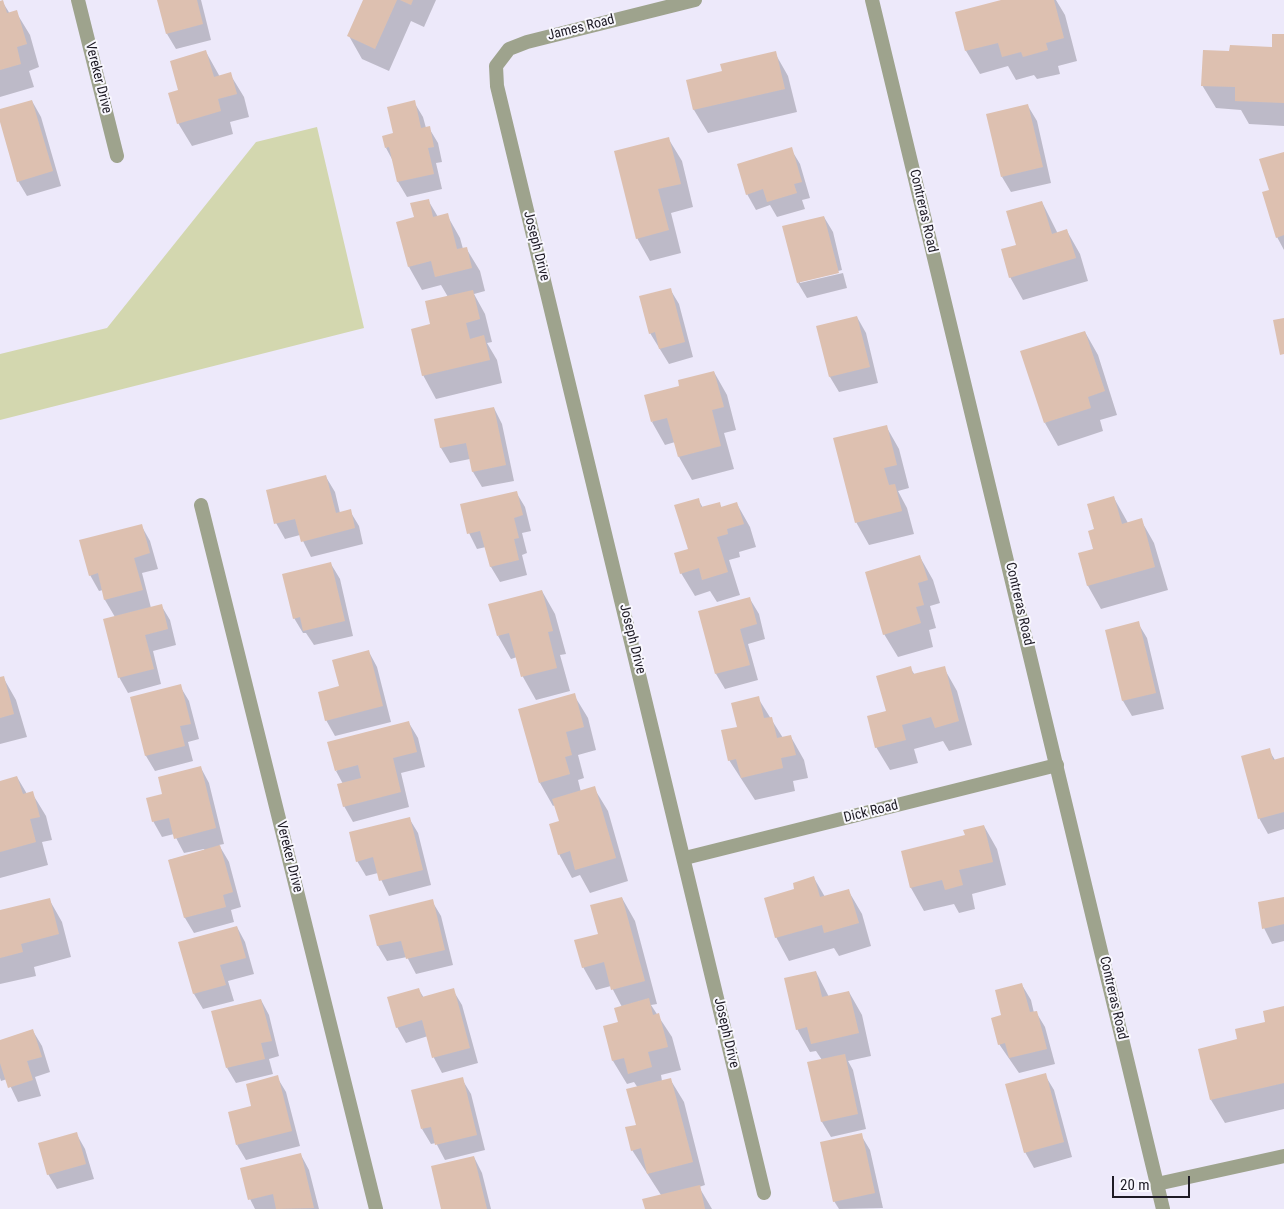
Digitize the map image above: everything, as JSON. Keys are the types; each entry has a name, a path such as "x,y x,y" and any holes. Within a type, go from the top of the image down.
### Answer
{"street":[{"name":"Vereker Drive","path":"78,0 117,156"},
{"name":"James Road","path":"497,86 496,66 509,49 527,42 694,0"},
{"name":"Contreras Road","path":"872,0 1058,765 1163,1209"},
{"name":"Joseph Drive","path":"497,86 685,858 764,1193"},
{"name":"Vereker Drive","path":"201,505 376,1209"},
{"name":"Dick Road","path":"685,858 1058,765"},
{"path":"1157,1184 1284,1156"}],"green space":[{"path":"317,127 364,328 0,420 0,354 107,328 256,142"}],"building":[{"path":"3,0 7,13 17,10 27,44 17,47 21,64 0,70 0,1"},
{"path":"157,0 197,0 203,24 166,34"},
{"path":"363,0 397,0 375,49 347,36"},
{"path":"400,0 413,0 411,5"},
{"path":"1001,0 1054,0 1064,38 1046,43 1048,50 1023,57 1021,52 1002,57 998,43 965,51 955,12"},
{"path":"1272,34 1284,34 1284,103 1235,101 1235,87 1201,86 1203,50 1229,51 1230,45 1272,47"},
{"path":"206,50 214,77 231,72 237,94 218,99 221,111 177,124 168,93 178,90 170,61"},
{"path":"776,51 785,89 693,110 686,80 722,71 720,64"},
{"path":"32,100 53,171 17,182 0,122 0,109"},
{"path":"415,100 421,128 430,126 434,147 428,148 434,174 397,182 389,147 385,148 382,136 393,133 387,107"},
{"path":"1028,104 1043,167 1001,177 986,114"},
{"path":"669,137 681,184 658,189 669,230 636,239 614,151"},
{"path":"792,147 802,182 794,184 797,193 767,202 763,189 746,195 737,164"},
{"path":"1284,152 1284,235 1276,238 1262,192 1269,190 1259,159"},
{"path":"429,199 433,217 448,213 457,249 467,247 472,268 435,277 431,261 408,267 396,222 414,217 410,203"},
{"path":"1042,201 1052,234 1067,229 1076,258 1009,278 1001,249 1016,245 1006,211"},
{"path":"824,216 839,273 797,283 782,226"},
{"path":"671,288 685,342 659,349 655,332 649,334 639,296"},
{"path":"473,290 480,319 466,323 470,339 484,335 490,360 422,376 411,329 430,324 425,301"},
{"path":"857,316 870,367 829,377 816,326"},
{"path":"1284,318 1284,354 1280,355 1273,320"},
{"path":"1085,331 1105,391 1088,397 1091,408 1044,423 1020,351"},
{"path":"714,371 724,407 712,410 721,446 678,457 667,418 651,422 644,395 679,386 678,380"},
{"path":"494,407 506,465 472,472 466,443 440,448 434,419"},
{"path":"887,425 897,465 884,468 889,485 895,484 902,511 855,523 833,438"},
{"path":"326,475 336,513 351,509 355,528 301,542 295,519 274,524 266,490"},
{"path":"517,491 523,515 514,518 519,538 514,539 519,560 490,567 480,531 467,534 460,504"},
{"path":"1114,496 1122,524 1142,518 1155,567 1087,586 1078,553 1093,549 1088,531 1094,529 1087,504"},
{"path":"699,498 701,507 720,502 721,507 737,502 744,524 727,529 728,534 717,537 728,572 702,580 699,568 680,574 674,553 688,549 674,505"},
{"path":"142,524 150,553 134,558 143,590 104,600 98,573 89,576 79,540"},
{"path":"920,555 928,580 918,583 924,605 916,607 921,623 883,635 865,572"},
{"path":"331,562 345,621 303,631 300,617 293,619 282,574"},
{"path":"542,590 553,631 548,632 557,668 521,677 509,633 497,636 488,604"},
{"path":"750,597 757,624 740,629 750,665 715,674 698,611"},
{"path":"162,604 168,629 145,635 154,669 118,678 103,619"},
{"path":"1139,621 1156,693 1122,701 1105,630"},
{"path":"369,650 383,706 325,721 318,692 339,686 332,660"},
{"path":"911,666 913,674 945,666 959,721 935,728 931,717 902,725 906,740 875,748 867,716 886,711 876,676"},
{"path":"4,676 14,714 0,718 0,677"},
{"path":"181,684 191,724 180,726 185,746 145,756 130,697"},
{"path":"575,693 584,727 566,732 572,755 565,757 570,774 539,783 518,709"},
{"path":"759,696 764,718 772,717 777,738 791,735 796,755 781,758 783,768 741,778 736,759 728,761 721,730 737,727 731,703"},
{"path":"409,721 417,752 393,758 401,792 343,807 337,784 361,778 358,765 335,771 327,742"},
{"path":"1270,748 1273,760 1284,757 1284,812 1258,819 1241,756"},
{"path":"201,766 216,828 174,839 169,818 152,822 146,798 162,794 158,777"},
{"path":"17,776 23,794 33,791 40,817 30,819 36,842 0,852 0,781"},
{"path":"595,786 616,858 575,870 570,851 558,855 549,824 559,821 552,799"},
{"path":"410,817 423,870 379,881 373,857 356,862 349,832"},
{"path":"984,825 993,862 959,870 963,885 945,890 942,880 910,888 901,851 965,835 963,830"},
{"path":"220,845 233,892 223,895 226,907 184,918 168,860"},
{"path":"814,876 820,897 849,889 859,923 824,933 822,925 775,938 764,898 794,889 793,883"},
{"path":"622,897 645,981 611,990 604,962 582,968 574,940 598,934 590,905"},
{"path":"1284,897 1284,924 1262,929 1258,902"},
{"path":"50,898 59,934 21,944 23,952 0,958 0,910"},
{"path":"433,899 445,950 406,959 401,941 377,946 369,915"},
{"path":"237,926 246,958 220,965 226,985 193,994 178,942"},
{"path":"816,971 822,997 849,991 859,1033 811,1044 807,1027 796,1030 784,978"},
{"path":"1022,983 1030,1012 1037,1011 1047,1049 1009,1058 1005,1043 998,1045 991,1018 1001,1015 995,990"},
{"path":"419,988 422,997 454,988 470,1048 432,1058 422,1020 396,1028 387,997"},
{"path":"649,998 653,1015 659,1013 668,1047 648,1052 652,1067 628,1074 624,1058 612,1061 603,1026 618,1022 614,1008"},
{"path":"261,999 272,1041 261,1043 265,1059 226,1068 211,1011"},
{"path":"1284,1006 1284,1083 1210,1100 1198,1049 1237,1039 1235,1029 1265,1022 1263,1011"},
{"path":"33,1029 42,1057 27,1061 33,1080 8,1088 0,1063 0,1040"},
{"path":"845,1054 858,1114 821,1122 807,1062"},
{"path":"1046,1073 1064,1142 1024,1153 1005,1084"},
{"path":"278,1075 292,1131 236,1145 228,1112 251,1106 246,1084"},
{"path":"463,1077 477,1135 435,1145 431,1127 421,1129 411,1090"},
{"path":"671,1078 693,1162 647,1174 641,1148 631,1151 625,1127 636,1125 626,1089"},
{"path":"77,1132 86,1164 47,1175 38,1143"},
{"path":"862,1133 875,1193 833,1202 820,1142"},
{"path":"301,1153 314,1208 276,1209 273,1194 248,1200 240,1168"},
{"path":"474,1156 487,1209 441,1209 431,1166"},
{"path":"700,1185 705,1209 645,1209 642,1199"}]}
